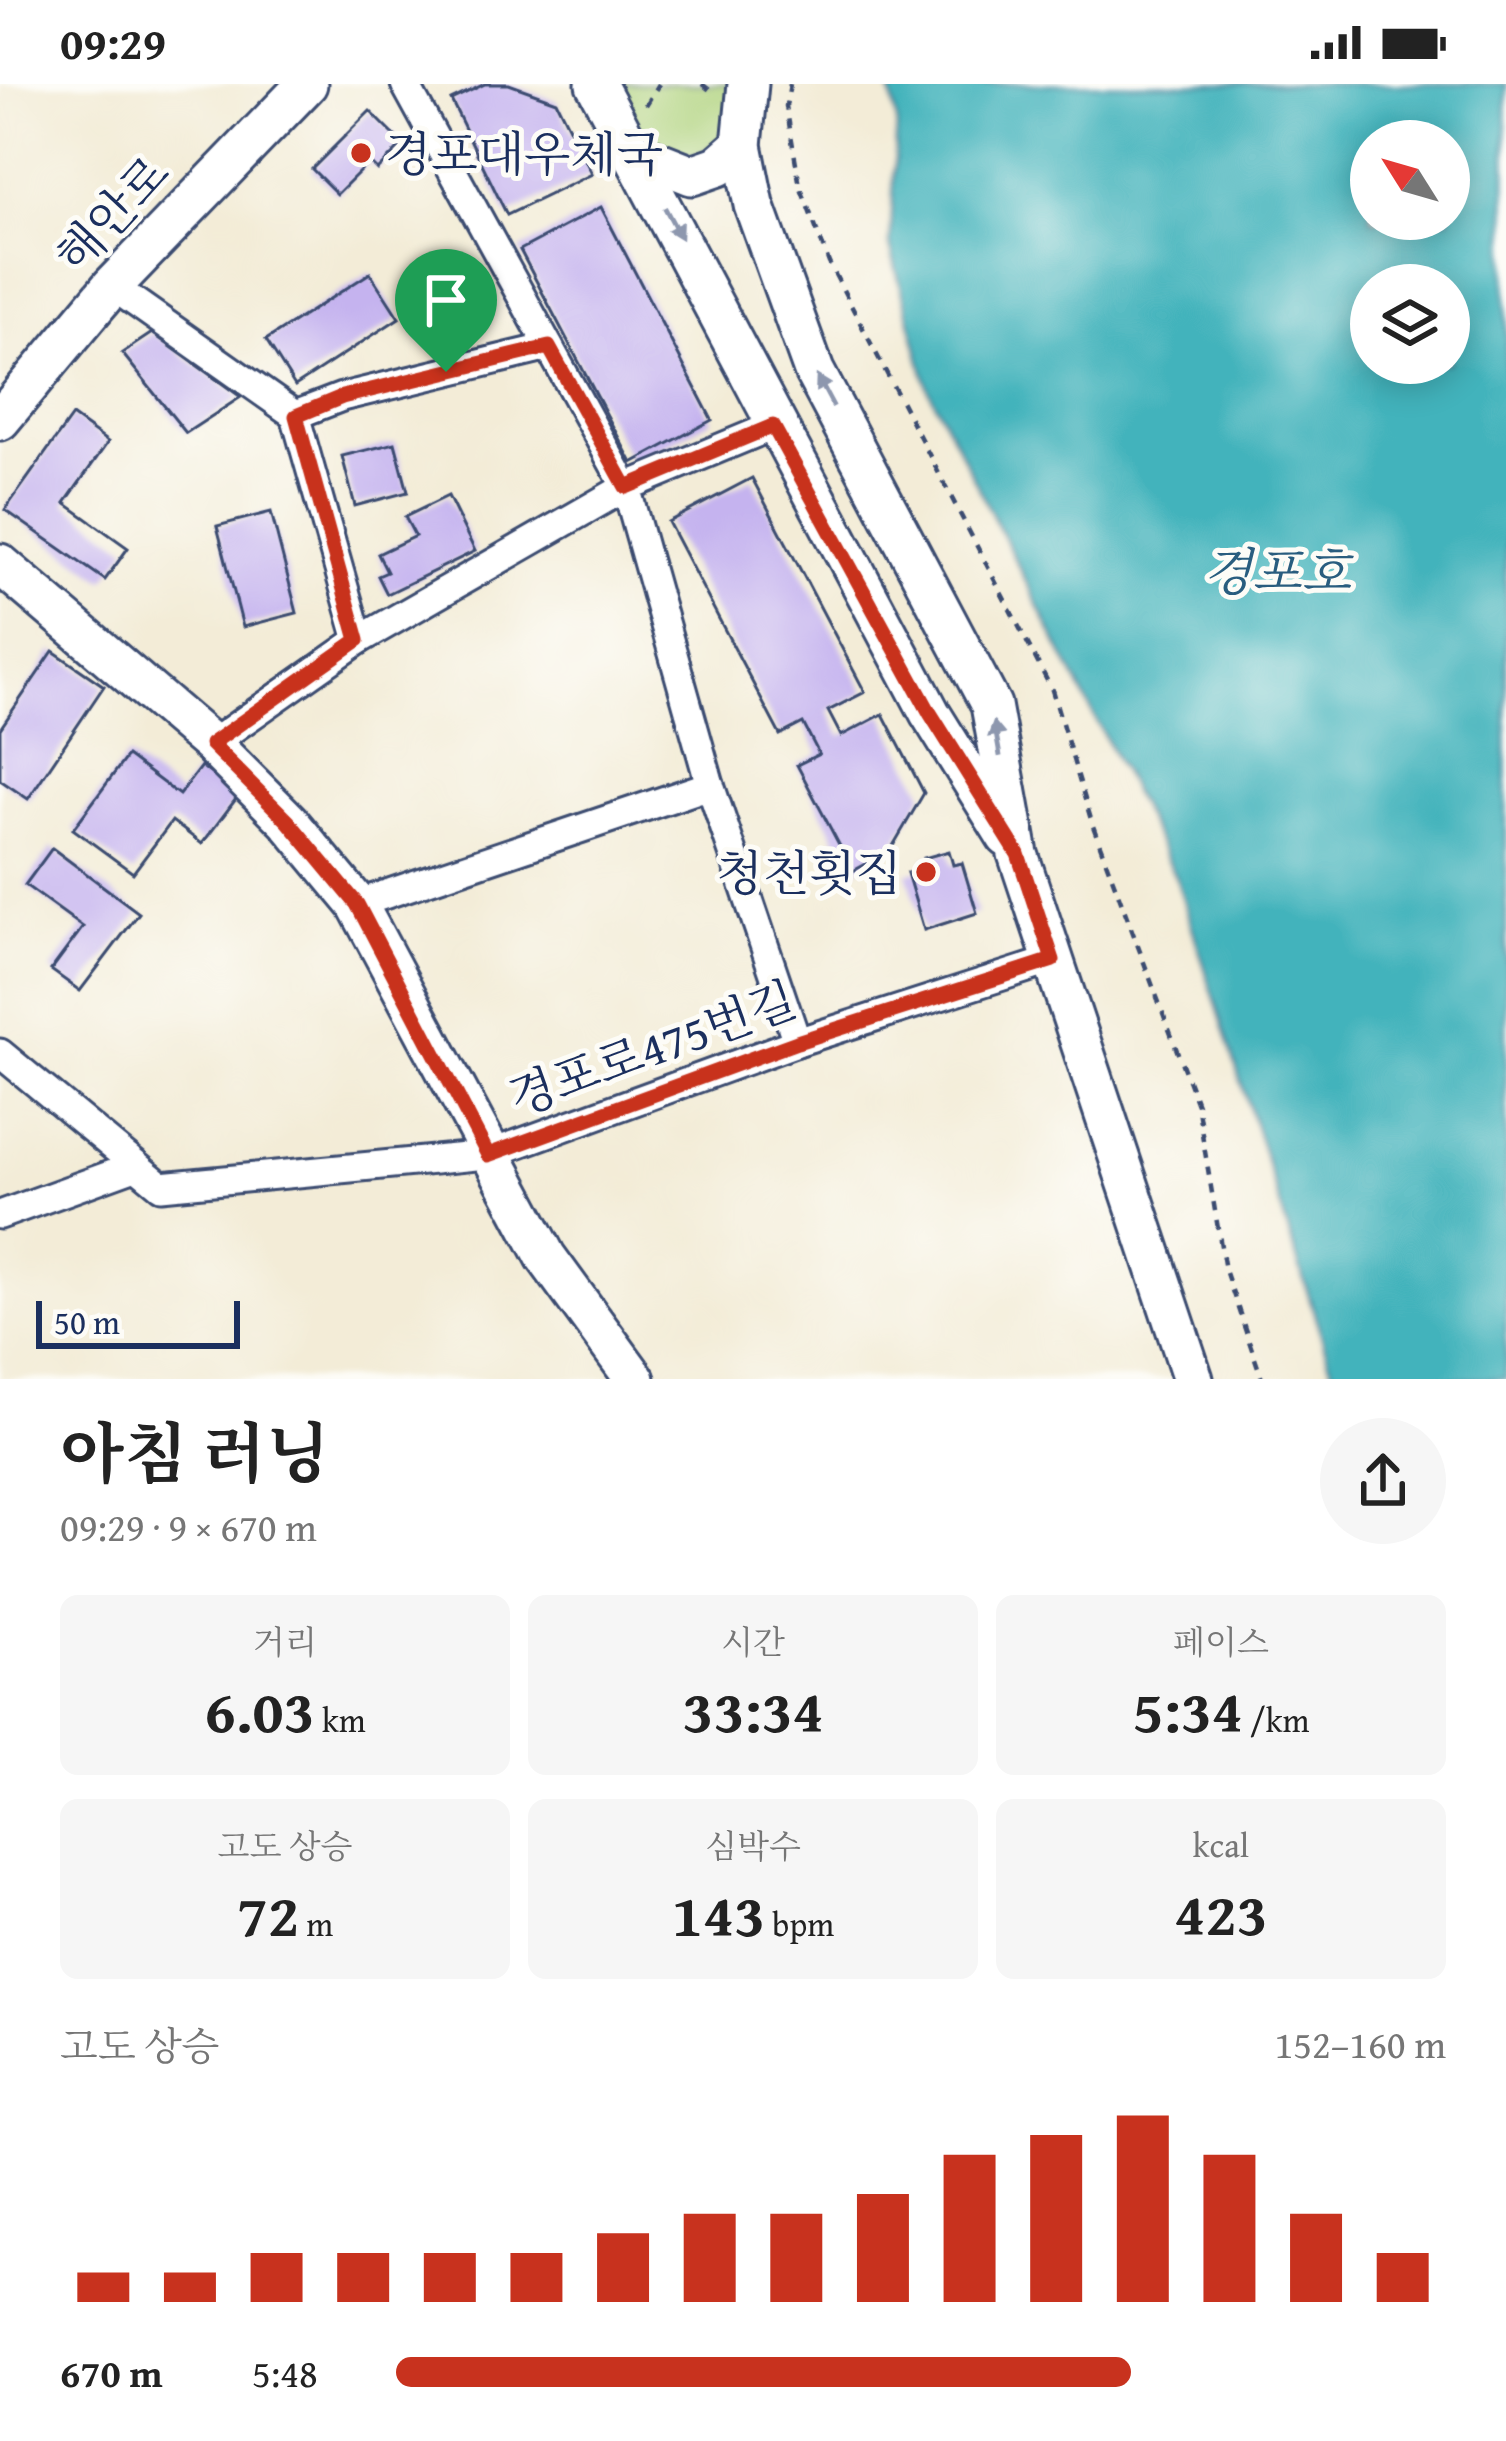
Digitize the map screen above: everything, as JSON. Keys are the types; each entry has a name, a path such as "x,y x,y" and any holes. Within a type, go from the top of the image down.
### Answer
{"street":[{"name":"해안로","path":"0,420 112,286 308,84"},
{"path":"405,84 626,487 710,785 797,1042"},
{"path":"596,84 638,135 692,175 718,166 742,145"},
{"path":"748,84 742,145 754,205 814,371 991,705 1018,854 1193,1379"},
{"path":"638,135 773,426 930,713 1018,854"},
{"path":"112,286 296,416 358,640"},
{"path":"296,416 342,397 549,347"},
{"path":"211,744 358,640 626,487 773,426"},
{"path":"0,564 211,744 288,821 357,904 546,1257 635,1379"},
{"path":"357,904 710,785"},
{"name":"경포로475번길","path":"0,1053 161,1186 488,1155 797,1042 1053,960"},
{"path":"0,1215 135,1166"}],"path":[{"path":"638,135 659,84"},
{"path":"790,84 786,106 800,186 829,263 1052,690 1093,826 1197,1104 1225,1270 1262,1379"}],"green space":[{"path":"614,84 730,84 728,133 692,156 651,149"}],"water":[{"name":"경포호","path":"889,84 1506,84 1506,1379 1335,1379 1177,880 928,388 890,246 897,122"}],"building":[{"path":"485,84 509,84 556,101 592,174 507,215 451,100"},
{"name":"경포대우체국","path":"370,111 403,144 377,170 369,162 337,194 312,169"},
{"path":"601,207 712,420 632,463 520,250"},
{"path":"370,273 399,318 295,386 266,340"},
{"path":"152,333 241,397 186,433 122,353"},
{"path":"72,416 108,442 65,503 128,548 105,580 5,510"},
{"path":"395,443 408,492 355,506 342,456"},
{"path":"752,478 865,692 828,711 841,736 883,714 924,793 890,851 853,871 797,765 819,754 803,723 780,735 668,522"},
{"path":"448,496 475,551 387,594 378,576 387,572 378,554 415,536 405,517"},
{"path":"271,512 297,613 243,627 217,526"},
{"path":"53,651 104,686 28,799 0,780 0,729"},
{"path":"127,756 179,795 201,766 239,795 202,844 172,821 133,873 73,829"},
{"path":"52,848 139,913 80,991 51,970 83,927 25,885"},
{"path":"949,851 953,865 962,863 977,913 924,930 907,873 927,867 924,858"}],"place":[{"name":"경포대우체국","path":"361,153"},
{"name":"청천횟집","path":"926,872"}],"route":[{"path":"549,347 626,487 773,426 930,713 1018,854 1053,960 797,1042 488,1155 357,904 288,821 211,744 358,640 296,416 342,397 446,372 549,347"}]}
